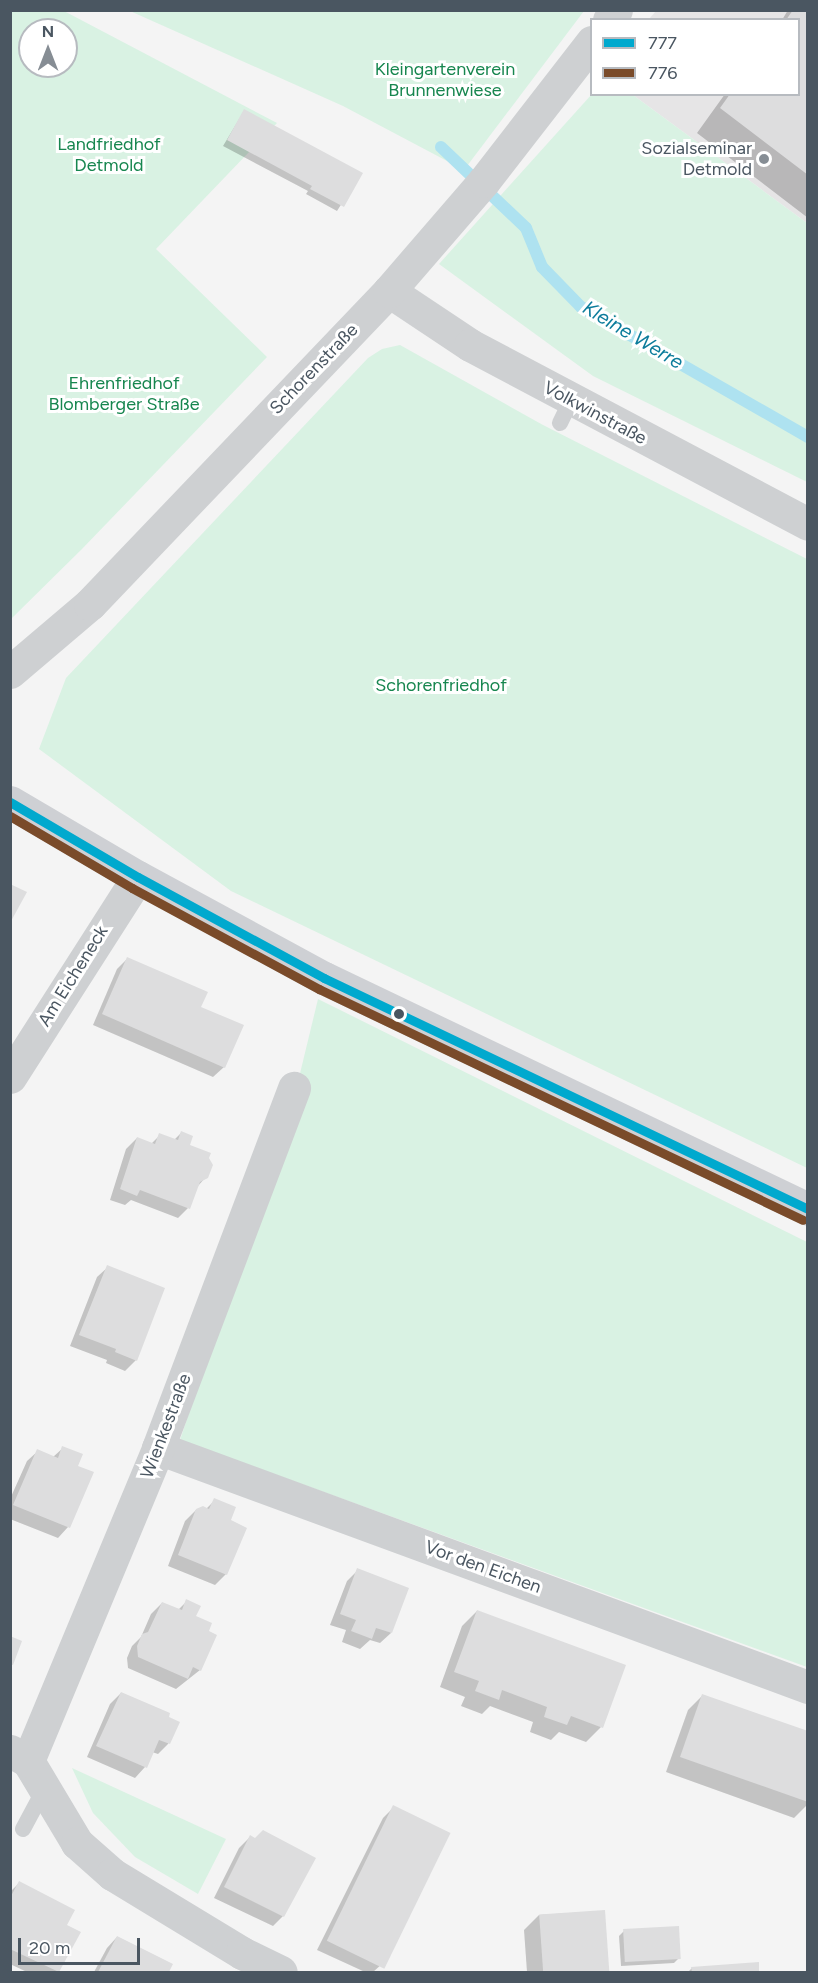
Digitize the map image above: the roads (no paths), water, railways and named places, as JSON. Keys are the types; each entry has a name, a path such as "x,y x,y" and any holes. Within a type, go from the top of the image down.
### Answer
{"street":[{"name":"Schorenstraße","path":"10,672 90,604 389,291 475,190 590,43"},
{"name":"Volkwinstraße","path":"389,291 566,411 807,524"},
{"path":"10,802 138,877 324,978 807,1209"},
{"name":"Am Eicheneck","path":"10,1077 138,877"},
{"name":"Wienkestraße","path":"19,1756 158,1448 294,1088"},
{"name":"Vor den Eichen","path":"158,1448 807,1687"},
{"path":"19,1756 45,1788 77,1843 112,1874 242,1953 281,1972"}],"lane":[{"path":"23,1829 45,1788"}],"waterway":[{"name":"Kleine Werre","path":"441,147 526,228 542,267 581,307 808,437"}],"place":[{"name":"Sozialseminar Detmold","path":"764,159"}],"park label":[{"name":"Kleingartenverein Brunnenwiese","path":"445,80"},
{"name":"Landfriedhof Detmold","path":"109,155"},
{"name":"Ehrenfriedhof Blomberger Straße","path":"124,394"},
{"name":"Schorenfriedhof","path":"441,685"}]}
